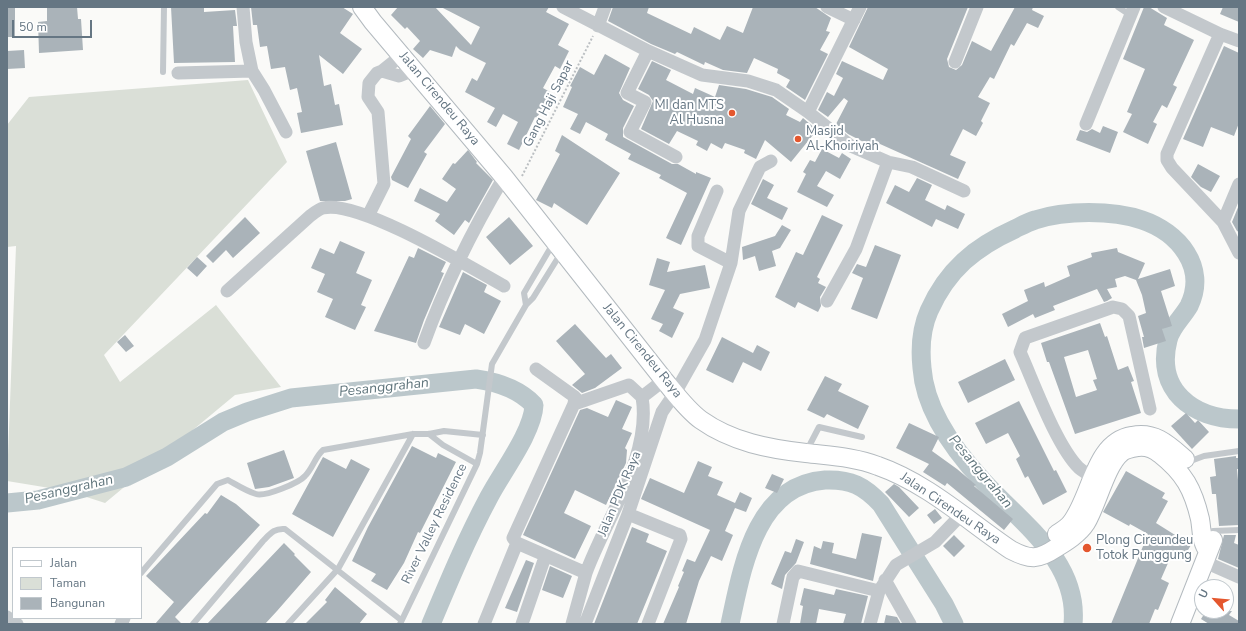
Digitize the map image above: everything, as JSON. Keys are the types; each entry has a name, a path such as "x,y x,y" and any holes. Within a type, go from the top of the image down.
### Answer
{"main road":[{"name":"Jalan Cirendeu Raya","path":"362,7 509,183 664,380 700,419 720,432 745,443 847,458 877,465 904,476 933,494 960,515 1020,554 1041,551 1085,525 1099,480 1104,454 1120,439 1142,434 1165,441 1188,462 1202,484 1210,510 1213,531 1213,541 1207,556"},
{"name":"Jalan Cirendeu Raya","path":"1099,480 1120,453 1130,448 1142,446 1156,451 1178,468 1193,487 1207,556"},
{"path":"1180,624 1207,556"}],"street":[{"path":"243,7 246,42 252,71 286,132"},
{"path":"563,7 648,51 702,75 761,84 776,90 808,112 851,146 888,162 912,167 964,191"},
{"path":"598,26 605,7"},
{"path":"827,7 854,20"},
{"path":"808,112 860,7"},
{"path":"955,62 977,7"},
{"path":"1164,7 1220,34 1239,41"},
{"path":"1086,124 1132,11"},
{"path":"1220,34 1167,154 1167,160 1172,168 1223,222 1239,253"},
{"path":"648,51 627,93 645,102 630,132 676,157"},
{"path":"368,216 384,184 378,112 368,97 367,89 372,77 402,55"},
{"path":"382,71 399,76 414,70"},
{"path":"178,73 252,71"},
{"path":"585,624 628,514 662,412 675,393 705,340 731,263 739,211 760,167 771,161"},
{"path":"827,301 856,249 888,162"},
{"path":"424,343 433,316 459,262 509,183"},
{"path":"1223,222 1239,184"},
{"path":"717,191 698,236 698,246 731,263"},
{"path":"227,291 310,216 323,208 340,208 391,224 504,286"},
{"path":"1099,480 1080,468 1071,458 1058,436 1020,352 1025,338 1113,308 1122,309 1129,316 1150,409"},
{"path":"536,369 572,393 575,397 574,404 513,538 517,544 586,573"},
{"path":"574,404 629,385 642,397 664,380"},
{"name":"Jalan PDK Raya","path":"572,624 586,573 640,449 645,413 642,397"},
{"path":"628,514 680,535 681,539 648,624"},
{"path":"870,624 882,586 902,560 935,542 960,515"},
{"path":"484,624 517,544"},
{"path":"1207,556 1239,577"},
{"path":"522,624 545,557"},
{"path":"783,624 794,577 798,571 882,586 910,624"},
{"path":"7,617 17,624"}],"lane":[{"path":"163,72 164,7"},
{"path":"1118,7 1132,11"},
{"path":"558,246 534,298 526,304 524,292 558,246"},
{"name":"River Valley Residence","path":"193,624 263,541 274,530 285,529 338,569 400,622 477,464 483,435 492,364 526,304"},
{"path":"806,453 819,427 862,437"},
{"path":"142,572 217,484 221,482 228,480 257,495 264,494 300,481 310,470 318,455 323,450 413,434 429,434 444,431 483,435"},
{"path":"288,624 338,569 413,434"},
{"path":"429,434 443,445 477,464"},
{"path":"1188,462 1204,456 1239,452"},
{"path":"1213,531 1239,530"}],"path":[{"name":"Gang Haji Sapar","path":"509,183 555,113 598,26"}],"green space":[{"path":"248,80 287,162 104,355 120,382 216,305 281,387 235,395 105,503 68,491 7,481 16,246 7,247 7,125 29,97"}],"building":[{"path":"7,7 15,7 15,37 7,37"},
{"path":"47,7 77,7 78,19 81,19 83,50 39,53 38,22 47,21"},
{"path":"171,7 204,7 204,12 235,10 237,26 233,26 235,62 174,63"},
{"path":"251,7 342,7 353,14 340,33 362,49 343,74 319,55 324,86 331,84 335,105 339,104 343,125 301,133 297,113 302,112 297,88 290,90 285,67 271,69 267,46 260,47 257,25 253,25"},
{"path":"398,7 435,7 471,45 480,27 441,7 549,7 546,12 569,24 558,45 569,51 560,69 555,66 543,88 550,92 537,118 535,117 519,150 507,144 518,122 503,114 496,127 487,122 495,108 465,92 472,78 477,81 486,63 460,50 456,46 452,57 430,50 423,58 413,49 420,41 407,27 405,29 391,15"},
{"path":"613,7 649,7 647,13 691,34 694,27 720,40 727,26 743,33 753,7 815,7 831,18 826,31 830,32 820,50 828,54 805,100 786,87 790,80 777,73 778,69 754,58 747,73 723,70 705,62 704,65 677,52 675,54 651,44 608,21"},
{"path":"868,7 968,7 947,59 949,67 956,70 962,65 972,41 991,51 1015,7 1033,7 1032,10 1044,16 1038,28 1027,23 1014,46 1011,44 994,79 990,77 978,97 990,103 981,121 983,123 976,136 963,129 950,155 966,162 958,179 880,144 877,149 848,134 836,124 848,101 844,98 828,117 818,110 827,92 834,96 843,78 836,74 842,61 883,80 888,69 849,47"},
{"path":"1144,7 1149,7 1167,18 1164,25 1194,40 1173,85 1177,87 1167,108 1162,105 1153,122 1157,124 1148,144 1123,132 1132,114 1127,112 1145,69 1123,59"},
{"path":"1223,7 1239,7 1239,22 1220,14"},
{"path":"1224,46 1239,53 1239,123 1234,136 1211,127 1203,147 1183,139"},
{"path":"24,50 25,68 7,69 7,51"},
{"path":"605,54 630,68 619,93 623,100 634,106 623,128 623,137 672,164 678,164 696,174 696,172 711,178 681,245 666,238 687,193 659,178 661,175 628,159 631,154 605,140 608,134 586,122 580,134 570,129 578,114 563,107 572,87 570,86 580,67 594,75"},
{"path":"652,61 671,70 666,80 693,94 695,88 715,97 719,85 746,89 772,97 789,109 786,115 800,122 803,118 817,130 791,162 765,140 756,159 744,153 745,150 725,143 722,149 711,143 707,151 696,145 698,141 677,131 669,144 641,129 653,101 649,95 638,89"},
{"path":"430,106 445,124 424,152 427,154 408,188 392,180 391,177 411,139 408,136"},
{"path":"1103,126 1118,132 1110,153 1076,140 1080,130 1087,132 1092,129 1100,133"},
{"path":"562,135 620,173 587,225 554,203 552,208 536,200 560,154 555,151"},
{"path":"336,142 352,199 345,201 320,201 306,151"},
{"path":"822,149 839,158 842,153 851,159 840,179 826,171 817,186 834,195 827,207 797,192 806,174 803,172 810,160 815,162"},
{"path":"468,150 477,162 476,163 493,180 469,223 465,220 454,235 435,221 440,214 414,201 420,188 447,202 456,189 442,179 453,163 455,164"},
{"path":"1198,164 1220,176 1211,192 1201,187 1191,177"},
{"path":"917,178 932,185 925,200 945,210 947,205 965,214 958,229 936,219 932,227 886,203 895,185 909,192"},
{"path":"763,179 774,185 767,198 788,208 782,220 751,204"},
{"path":"1239,205 1239,232 1232,222"},
{"path":"822,215 843,225 817,277 820,279 818,283 826,287 820,297 821,306 818,312 798,302 795,308 775,297 796,252 803,255"},
{"path":"245,217 260,233 233,258 226,250 213,263 206,256"},
{"path":"509,217 533,246 510,265 486,237"},
{"path":"782,225 791,230 780,248 772,251 776,266 759,271 755,256 743,260 742,247 775,236"},
{"path":"340,241 365,252 356,273 372,280 361,305 366,307 355,330 325,317 333,299 317,292 325,274 311,268 320,248 334,254"},
{"path":"875,245 901,255 877,319 851,309 863,278 852,273 857,264 866,267"},
{"path":"418,248 446,262 441,272 444,273 416,343 374,331 409,256 414,258"},
{"path":"1117,248 1118,252 1145,263 1138,279 1170,269 1175,286 1161,291 1172,326 1162,329 1166,341 1144,348 1142,337 1144,337 1138,316 1146,313 1142,295 1136,280 1125,276 1115,279 1117,287 1107,289 1112,298 1107,301 1104,302 1097,289 1053,306 1055,310 1035,318 1033,314 1008,327 1002,314 1028,301 1024,290 1044,282 1045,287 1070,276 1067,266 1092,257 1091,253"},
{"path":"197,257 207,266 197,277 187,268"},
{"path":"657,258 670,262 667,272 705,265 710,288 680,294 673,308 684,313 672,338 659,331 663,324 651,319 665,290 649,285"},
{"path":"463,272 487,285 484,292 501,301 484,334 465,324 460,335 439,327"},
{"path":"1100,323 1105,337 1107,336 1118,370 1128,366 1134,381 1131,382 1141,413 1075,434 1041,343","holes":["1088,350 1097,379 1093,380 1097,390 1076,397 1064,357"]},
{"path":"575,324 606,358 611,354 622,368 595,388 582,393 572,385 585,374 556,341"},
{"path":"125,335 134,346 126,352 117,342"},
{"path":"722,337 753,353 757,345 770,352 761,371 743,362 733,383 706,370"},
{"path":"1005,359 1015,380 968,403 958,382"},
{"path":"825,376 842,384 838,391 869,406 858,429 827,414 824,418 807,410"},
{"path":"616,400 632,407 622,429 632,433 625,448 627,450 626,463 606,505 575,490 564,513 591,526 575,559 523,535 580,410 587,408 608,417"},
{"path":"1019,401 1054,471 1056,470 1067,492 1043,505 1028,476 1025,478 1016,459 1020,456 1008,433 986,444 975,423"},
{"path":"1186,413 1195,423 1198,420 1209,432 1192,449 1171,426"},
{"path":"909,423 939,437 932,451 957,469 976,485 974,486 1013,519 1004,530 947,483 945,486 923,472 929,464 896,448"},
{"path":"412,446 436,458 438,453 456,462 420,533 418,532 404,563 387,590 371,581 376,574 352,561 368,527"},
{"path":"284,450 294,478 269,487 255,489 247,463"},
{"path":"1236,456 1236,458 1239,458 1239,469 1237,469 1239,491 1239,525 1219,526 1216,494 1212,494 1210,477 1216,476 1214,459"},
{"path":"323,457 346,469 351,459 370,469 333,537 292,514"},
{"path":"698,461 712,467 708,476 723,482 717,495 735,503 740,492 752,498 746,512 735,508 725,531 733,535 722,561 711,556 699,581 686,624 663,624 679,587 678,586 684,572 682,571 687,559 695,562 710,530 641,499 650,478 684,493"},
{"path":"1126,471 1165,493 1162,498 1168,501 1156,523 1191,545 1182,560 1172,554 1161,579 1169,583 1158,610 1155,609 1149,624 1111,624 1148,534 1103,512"},
{"path":"772,474 784,479 777,493 765,488"},
{"path":"894,484 899,487 919,508 909,517 885,492"},
{"path":"221,495 236,504 260,525 175,617 182,624 155,624 174,602 146,576 205,513 207,514"},
{"path":"935,509 942,518 934,524 927,515"},
{"path":"632,527 649,534 646,542 667,551 637,624 594,624"},
{"path":"862,533 882,537 873,581 810,564 814,546 821,549 823,541 834,543 832,553 856,559"},
{"path":"954,535 965,546 954,557 943,546"},
{"path":"1224,535 1236,535 1234,543 1239,545 1239,568 1218,559"},
{"path":"796,539 804,542 796,563 785,575 782,589 771,584 785,551 791,553"},
{"path":"284,543 311,572 265,624 207,624"},
{"path":"526,560 534,563 517,612 505,608"},
{"path":"550,566 572,576 563,598 542,590"},
{"path":"335,587 367,614 359,624 305,624 327,602 325,600"},
{"path":"804,588 834,595 836,589 868,596 861,624 843,624 846,614 819,609 816,624 800,624 803,606 800,605"},
{"path":"886,615 897,617 901,624 884,624"},
{"path":"1234,618 1239,621 1239,624 1209,624 1201,619"}],"waterway":[{"name":"Pesanggrahan","path":"1073,624 1072,601 1067,581 1057,562 1044,544 972,469 943,429 929,399 924,384 921,346 926,318 944,283 964,261 975,252 1001,236 1035,220 1060,214 1089,212 1117,214 1142,220 1167,233 1178,242 1192,265 1195,278 1194,292 1189,306 1169,335 1165,358 1167,373 1173,387 1181,398 1193,407 1207,414 1222,418 1239,419"},
{"name":"Pesanggrahan","path":"7,503 38,500 126,477 167,457 223,422 247,412 291,398 476,379 492,382 507,387 528,399 534,405 532,416 523,439 489,497 473,528 431,624"},
{"name":"Pesanggrahan","path":"730,624 740,579 747,556 756,533 767,513 782,497 801,485 825,480 850,482 863,488 881,504 944,604 954,624"}],"place":[{"name":"MI dan MTS Al Husna","path":"732,113"},
{"name":"Masjid Al-Khoiriyah","path":"798,139"},
{"name":"Plong Cireundeu Totok Punggung","path":"1087,548"}]}
